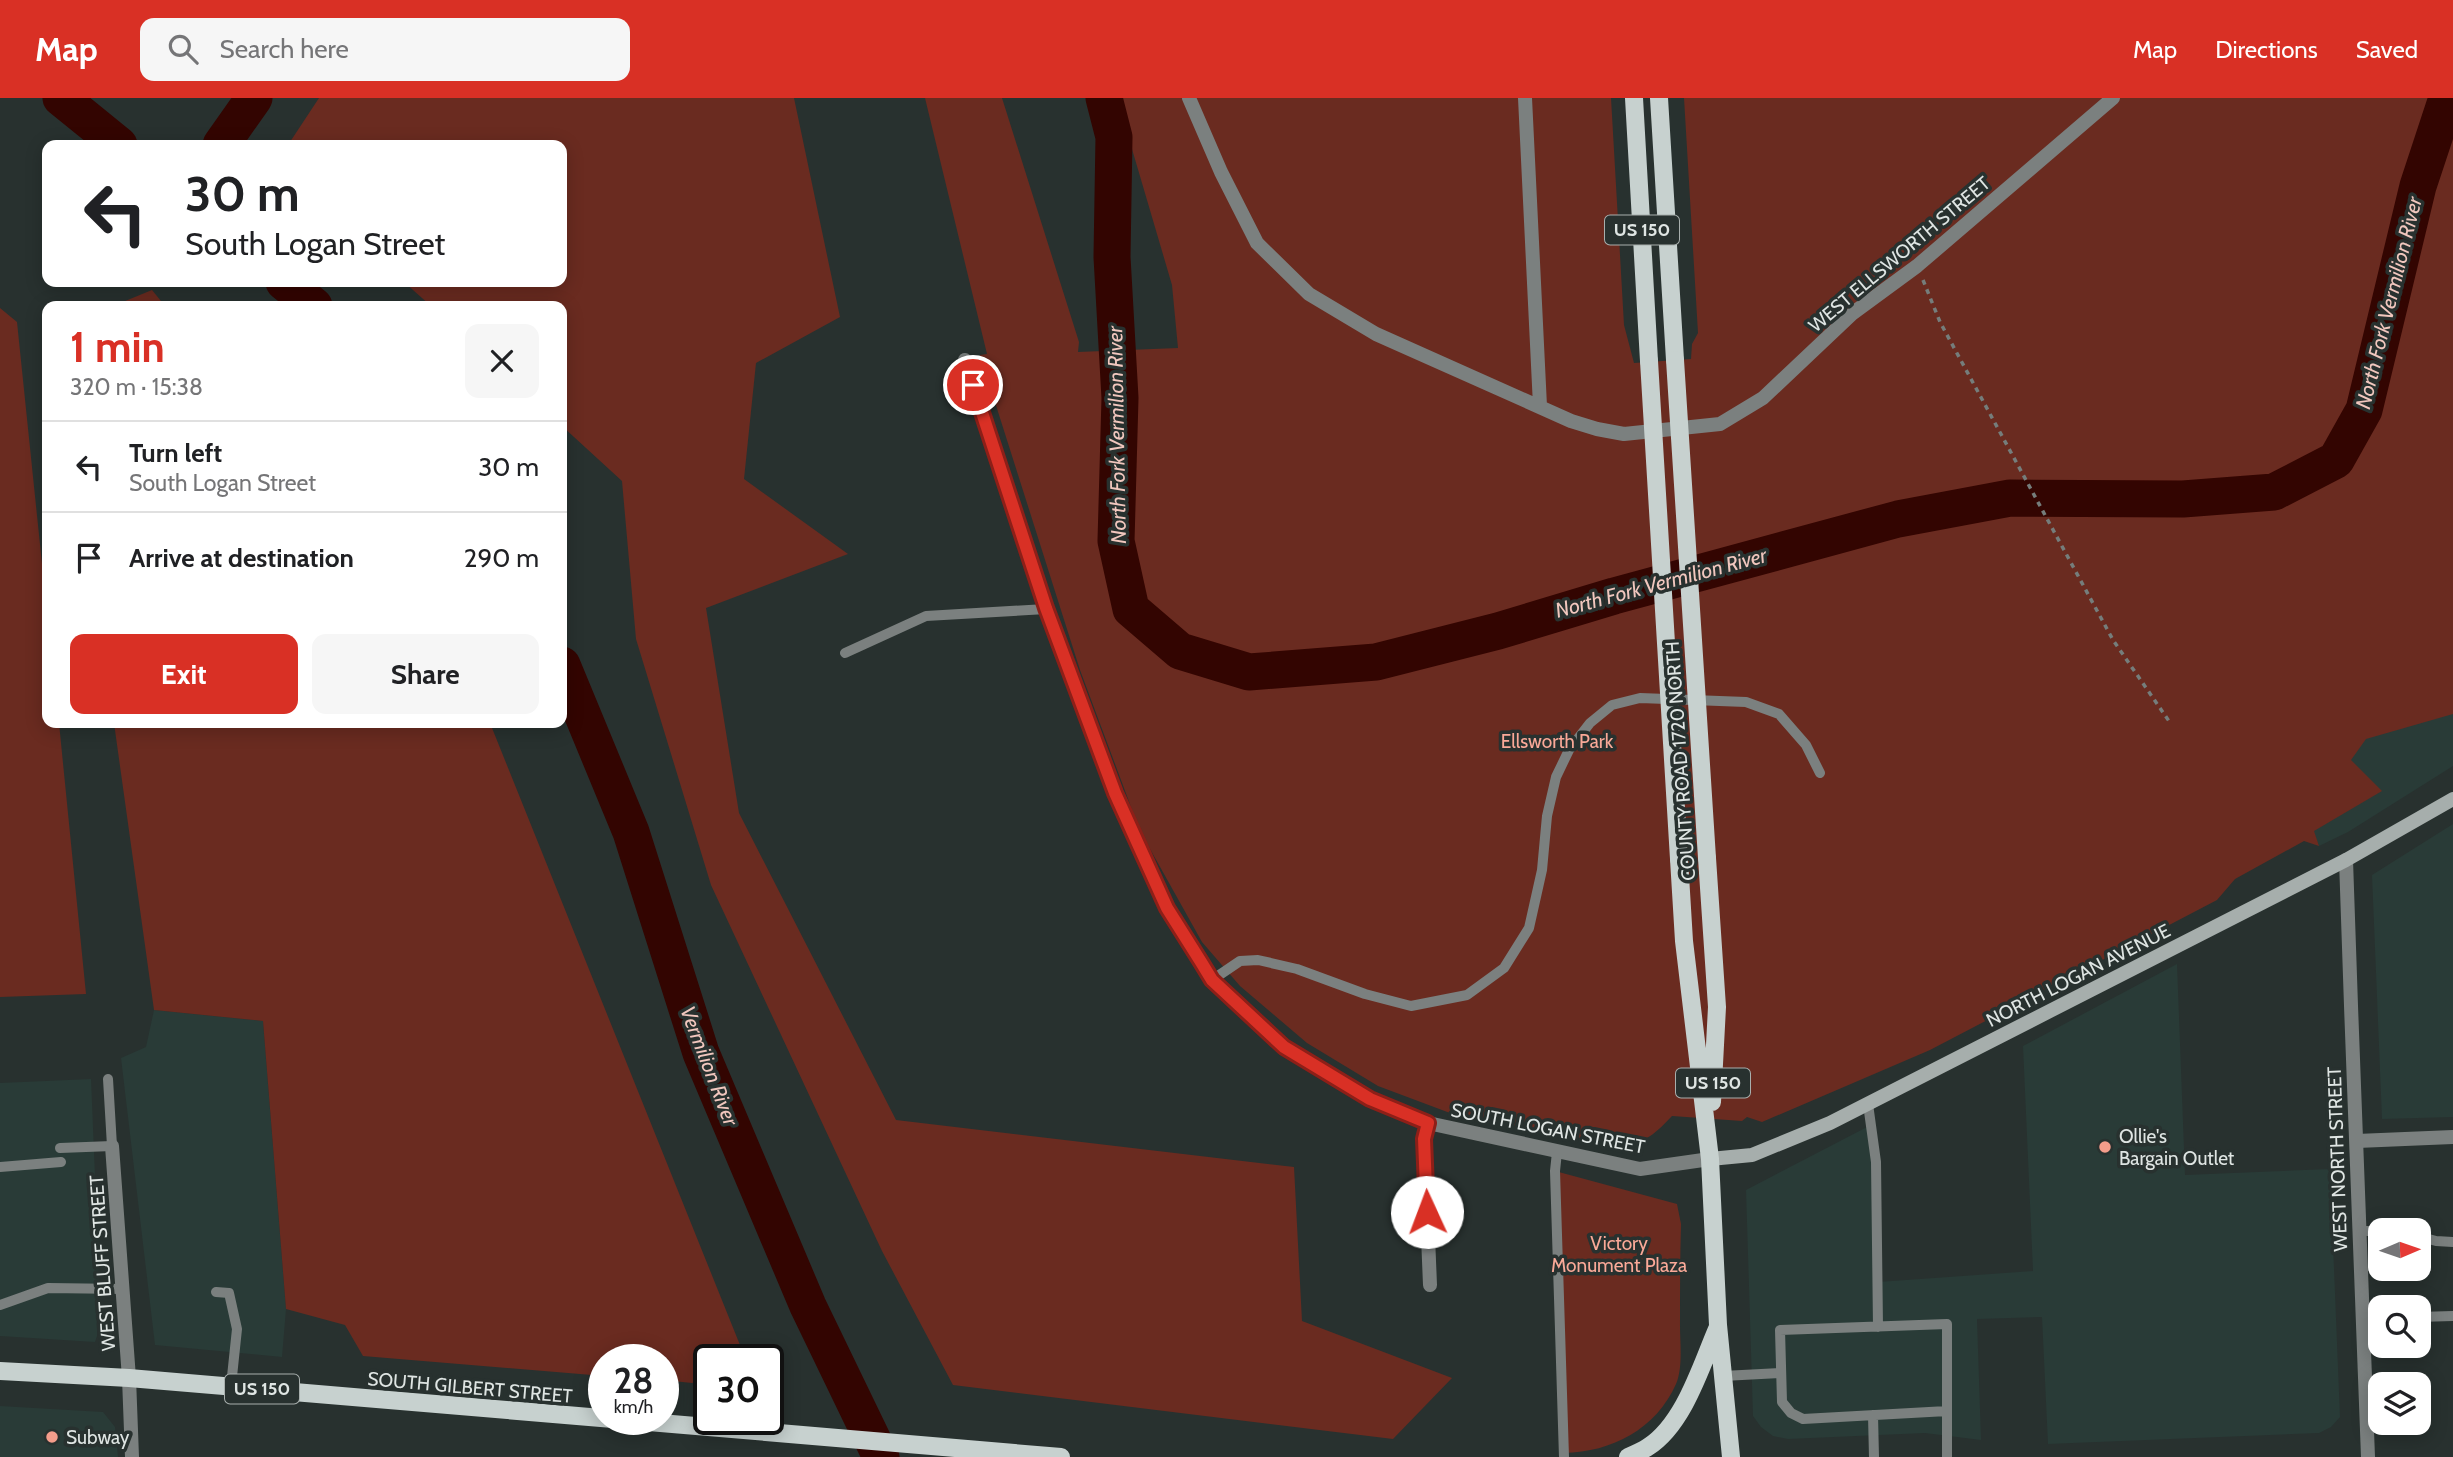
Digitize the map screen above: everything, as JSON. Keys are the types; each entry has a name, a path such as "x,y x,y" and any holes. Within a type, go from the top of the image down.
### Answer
{"main road":[{"name":"COUNTY ROAD 1720 NORTH","path":"1634,98 1684,941 1710,1159 1718,1325 1731,1457"},
{"name":"COUNTY ROAD 1720 NORTH","path":"1659,98 1717,1007 1710,1159"},
{"path":"1628,1457 1649,1447 1668,1429 1689,1395 1718,1325"},
{"name":"SOUTH GILBERT STREET","path":"0,1371 230,1386 1061,1457"}],"street":[{"name":"WEST ELLSWORTH STREET","path":"1189,98 1221,172 1257,243 1309,294 1377,334 1571,421 1624,434 1720,424 1763,398 1853,313 1917,266 2113,98"},
{"path":"1525,98 1540,406"},
{"name":"SOUTH LOGAN STREET","path":"965,360 1046,608 1115,793 1167,908 1212,980 1284,1047 1370,1099 1428,1123 1640,1169 1710,1159"},
{"name":"NORTH LOGAN AVENUE","path":"1710,1159 1752,1155 1830,1123 2346,860 2453,799"},
{"name":"WEST NORTH STREET","path":"2346,860 2368,1457"},
{"path":"1428,1123 1424,1139 1430,1285"},
{"path":"2357,1141 2453,1137"},
{"name":"WEST BLUFF STREET","path":"112,1146 132,1457"}],"lane":[{"path":"845,653 926,616 1046,608"},
{"path":"1212,980 1240,961 1258,960 1297,969 1365,994 1411,1006 1467,995 1504,968 1529,928 1542,870 1547,816 1556,777 1576,741 1590,723 1612,705 1640,698 1746,702 1779,714 1807,745 1820,773"},
{"path":"60,1148 112,1146 108,1079"},
{"path":"1868,1104 1876,1162 1878,1326"},
{"path":"1557,1152 1555,1171 1564,1457"},
{"path":"0,1167 61,1162"},
{"path":"2358,1231 2368,1231"},
{"path":"2431,1240 2453,1242"},
{"path":"0,1305 48,1288 123,1289"},
{"path":"216,1293 229,1293 237,1329 230,1386"},
{"path":"2431,1317 2453,1316"},
{"path":"2362,1319 2368,1319"},
{"path":"1947,1411 1803,1419 1791,1413 1782,1402 1780,1330 1947,1324 1947,1411 1947,1457"},
{"path":"1723,1376 1781,1373"},
{"path":"1873,1415 1874,1457"}],"path":[{"path":"1917,266 1940,322 2113,640 2171,724"}],"shaded area":[{"path":"2453,683 2453,766 2348,832 2319,846 2291,775"},
{"path":"2453,824 2453,1117 2382,1119 2372,875"},
{"path":"2177,964 2185,1175 2330,1169 2340,1417 2331,1427 2319,1433 2048,1444 2042,1317 1977,1319 1981,1440 1925,1433 1788,1439 1773,1436 1761,1427 1753,1416 1746,1190 1871,1125 1878,1282 2033,1271 2023,1046"},
{"path":"154,1010 263,1021 286,1309 282,1357 155,1345 121,1058 146,1047"},
{"path":"91,1079 101,1324 95,1342 0,1336 0,1083"},
{"path":"0,1406 103,1412 115,1427 118,1457 0,1457"}],"green space":[{"path":"319,98 794,98 840,317 756,363 744,479 848,554 706,608 739,813 896,1120 1294,1167 1302,1321 1452,1378 1393,1439 953,1385 882,1251 711,885 636,639 622,481 567,431 567,301 425,301 410,287 567,287 567,140 291,140"},
{"name":"Ellsworth Park","path":"925,98 1002,98 1079,342 1078,352 1178,348 1172,285 1117,98 1611,98 1624,325 1634,363 1691,359 1692,344 1698,333 1684,98 2453,98 2453,714 2366,739 2351,760 2382,791 2314,831 2319,846 2304,841 2235,879 2217,900 1930,1050 1762,1122 1747,1117 1742,1121 1672,1116 1647,1138 1614,1145 1450,1113 1378,1086 1307,1043 1240,986 1202,942 1140,831 1080,670 980,355 987,354"},
{"path":"152,290 161,301 125,301"},
{"path":"0,308 17,322 42,564 42,728 59,728 86,994 0,997"},
{"path":"115,728 492,728 740,1344 693,1344 692,1383 679,1382 679,1344 588,1344 588,1375 363,1356 345,1325 286,1309 263,1021 154,1010"},
{"name":"Victory Monument Plaza","path":"1555,1171 1677,1204 1681,1224 1681,1355 1676,1384 1657,1414 1644,1425 1615,1443 1582,1452 1564,1453"}],"waterway":[{"name":"Vermilion River","path":"61,98 113,140"},
{"name":"North Fork Vermilion River","path":"225,140 254,98"},
{"name":"North Fork Vermilion River","path":"1104,98 1114,137 1112,257 1120,398 1116,541 1131,609 1180,651 1249,672 1376,662 1498,631 1614,596 1898,519 2010,498 2183,499 2274,492 2336,460 2364,410 2418,186 2447,98"},
{"name":"Vermilion River","path":"290,287 308,301"},
{"name":"Vermilion River","path":"567,677 631,832 701,1053 808,1306 881,1457"}],"place":[{"name":"Ollie's Bargain Outlet","path":"2105,1147"},
{"name":"Subway","path":"52,1437"}],"route":[{"path":"973,385 1046,608 1115,793 1167,908 1212,980 1284,1047 1370,1099 1428,1123 1424,1139 1427,1212"}]}
